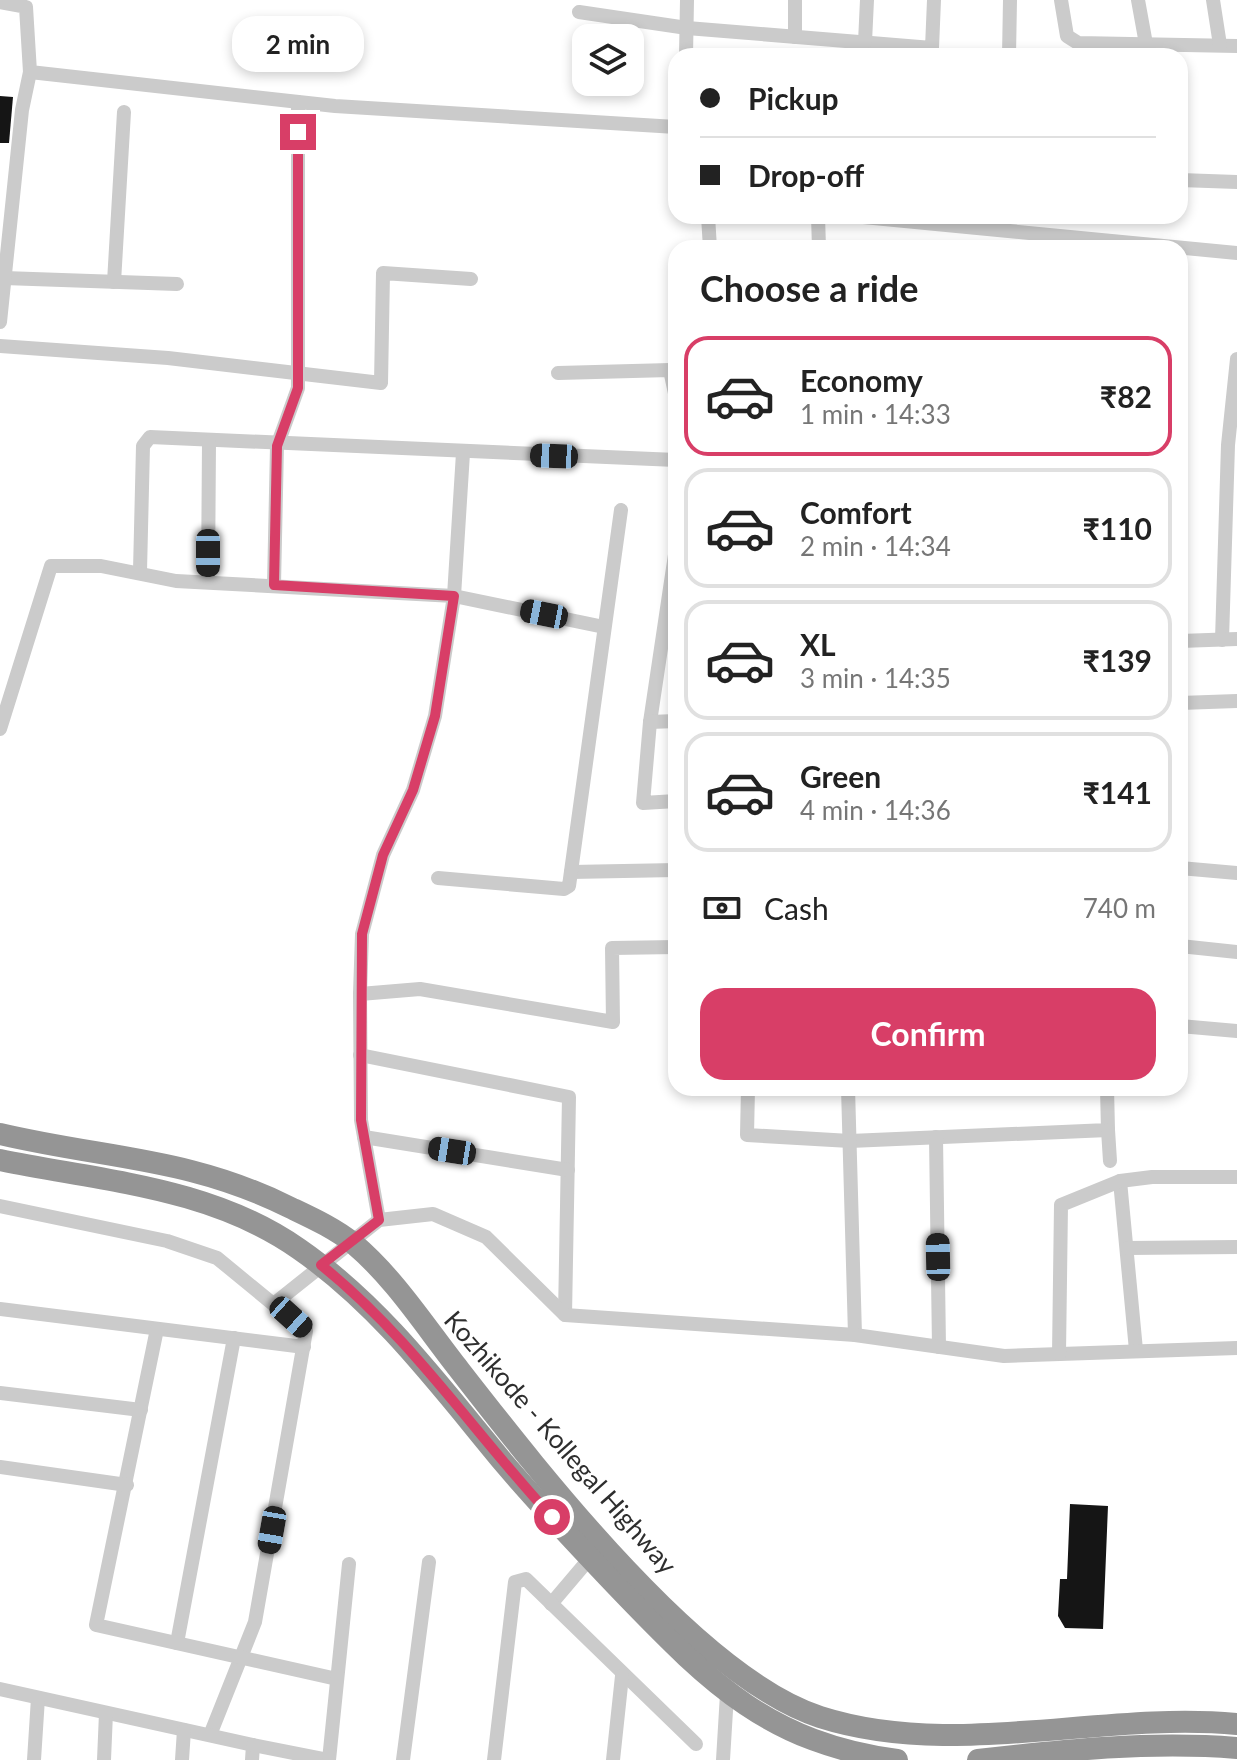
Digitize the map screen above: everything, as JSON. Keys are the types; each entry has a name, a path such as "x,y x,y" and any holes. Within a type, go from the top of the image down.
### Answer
{"highway":[{"name":"Kozhikode - Kollegal Highway","path":"0,1134 153,1160 224,1178 314,1220 354,1244 388,1279 497,1418 621,1561 740,1676 784,1702 820,1717 871,1729 920,1734 971,1735 1155,1721 1237,1724"},
{"name":"Kozhikode - Kollegal Highway","path":"0,1160 169,1191 256,1224 321,1265 356,1294 395,1335 590,1558 695,1666 727,1694 795,1734 851,1754 897,1760"},
{"path":"978,1760 1072,1749 1193,1753 1237,1748"}],"street":[{"path":"686,48 687,0"},
{"path":"795,0 795,37"},
{"path":"865,42 867,0"},
{"path":"932,48 934,0"},
{"path":"1009,48 1010,0"},
{"path":"1061,0 1070,41 1237,46"},
{"path":"1138,0 1146,44"},
{"path":"1213,0 1220,45"},
{"path":"0,2 26,4 30,72 22,110 0,322"},
{"path":"579,12 687,28 905,48"},
{"path":"30,72 298,102 668,126"},
{"path":"274,585 277,446 298,388 298,102"},
{"path":"114,282 124,112"},
{"path":"1188,180 1237,182"},
{"path":"913,224 1034,240"},
{"path":"1188,249 1237,253"},
{"path":"0,346 168,358 381,383 383,273 471,279"},
{"path":"4,278 177,284"},
{"path":"1188,641 1230,640 1228,445 1237,359"},
{"path":"558,373 668,370"},
{"path":"140,571 145,440 668,460"},
{"path":"208,580 209,442"},
{"path":"379,1220 364,1137 360,1055 362,934 383,855 413,790 435,716 454,596 463,453"},
{"path":"438,878 564,889 569,886 621,510"},
{"path":"0,729 51,566 140,571 176,581 208,580 454,596 604,627"},
{"path":"668,602 650,722 643,803 668,801"},
{"path":"1188,703 1237,701"},
{"path":"650,722 668,721"},
{"path":"1188,869 1237,873"},
{"path":"571,872 668,870"},
{"path":"360,994 420,989 613,1022 612,948 668,947"},
{"path":"1188,947 1237,952"},
{"path":"1188,1027 1237,1031"},
{"path":"360,1055 564,1094 571,1101 565,1315"},
{"path":"748,1096 747,1135 850,1141 1108,1130"},
{"path":"848,1096 855,1335"},
{"path":"1107,1096 1110,1161"},
{"path":"364,1137 568,1170"},
{"path":"936,1137 939,1347"},
{"path":"1059,1354 1061,1205 1120,1181 1152,1177 1237,1177"},
{"path":"1120,1181 1136,1350"},
{"path":"0,1206 167,1241 217,1258 306,1331 255,1622 210,1735"},
{"path":"275,1303 321,1265 354,1244 379,1220 433,1214 486,1237 565,1315 855,1335 1004,1356 1237,1348"},
{"path":"1128,1248 1237,1247"},
{"path":"0,1309 304,1347"},
{"path":"157,1329 96,1625 337,1679"},
{"path":"177,1643 234,1338"},
{"path":"0,1393 141,1410"},
{"path":"0,1467 127,1485"},
{"path":"551,1604 590,1558"},
{"path":"403,1760 429,1562"},
{"path":"0,1689 210,1735 253,1753 329,1760 349,1564"},
{"path":"494,1760 515,1582 526,1579 622,1676 696,1744"},
{"path":"613,1760 622,1676"},
{"path":"723,1760 727,1694"},
{"path":"34,1760 38,1698"},
{"path":"104,1760 106,1713"},
{"path":"182,1760 184,1730"}],"building":[{"path":"0,96 13,97 9,143 0,143"},
{"path":"1070,1504 1108,1506 1103,1629 1065,1628 1058,1616 1060,1579 1067,1579"}],"route":[{"path":"298,132 298,388 277,446 274,585 454,596 435,716 413,790 383,855 362,934 361,1120 379,1220 354,1244 321,1265 356,1294 424,1367 552,1517"}]}
